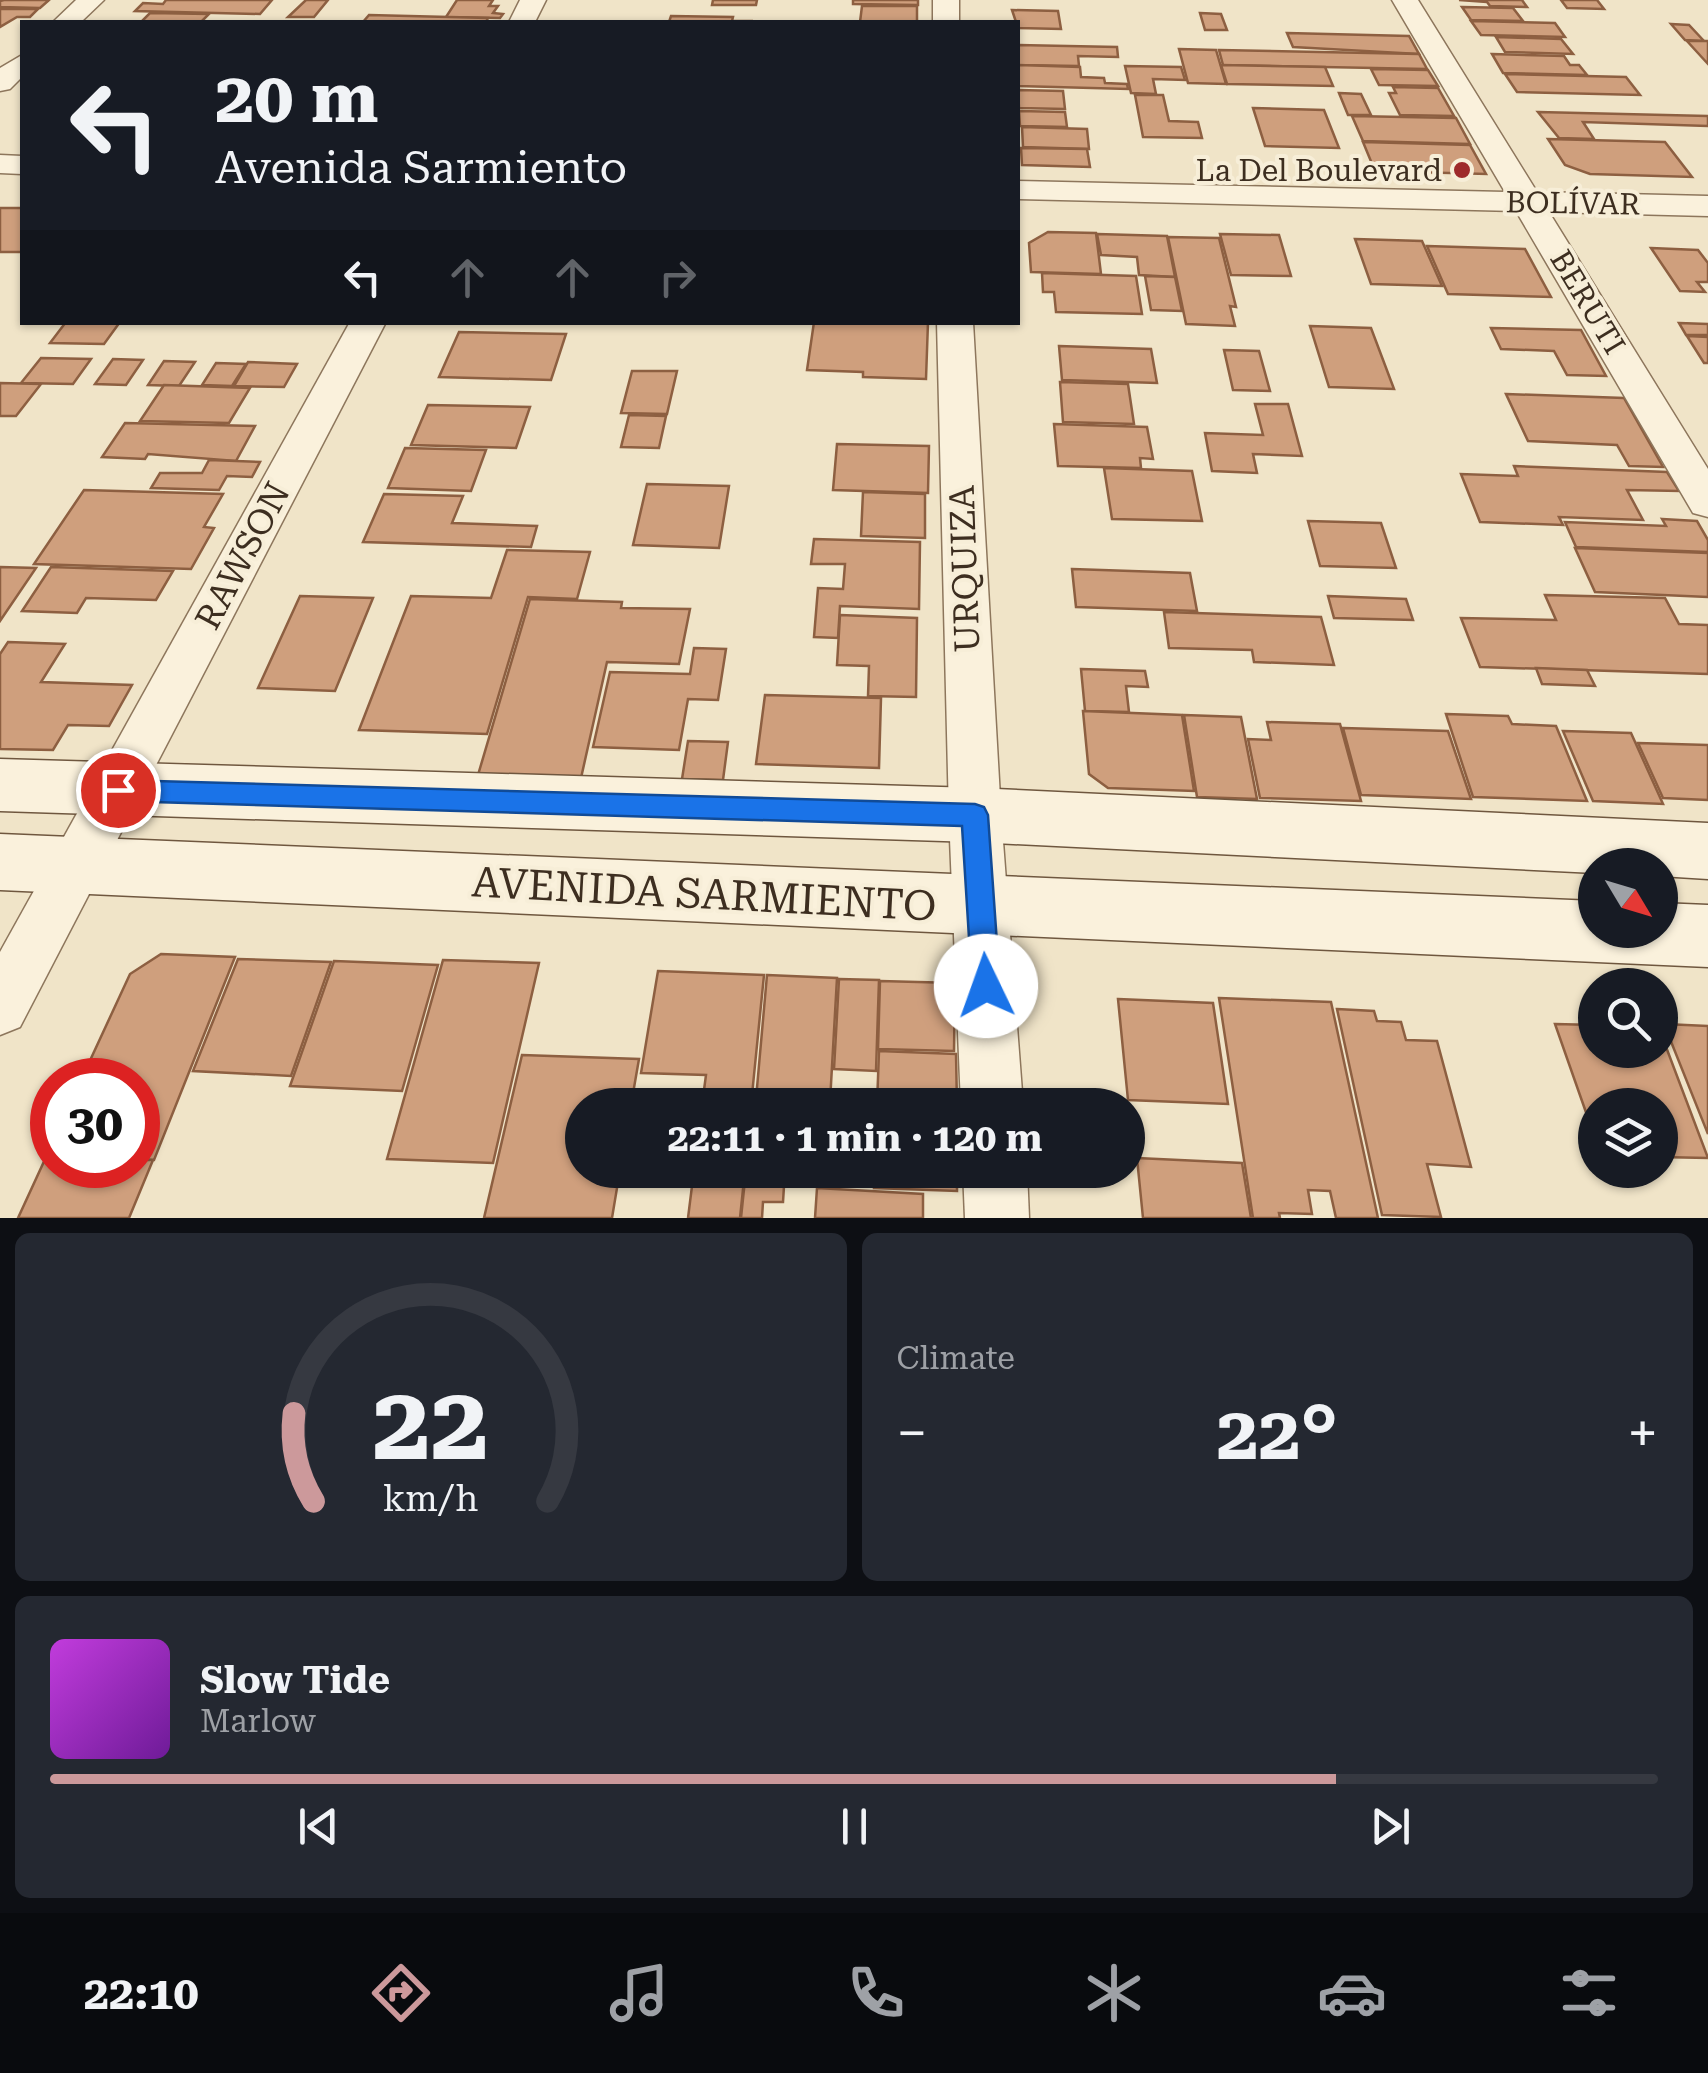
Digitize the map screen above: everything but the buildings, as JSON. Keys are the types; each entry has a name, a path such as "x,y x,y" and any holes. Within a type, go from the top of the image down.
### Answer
{"main road":[{"path":"0,785 975,815 1708,851"},
{"name":"AVENIDA SARMIENTO","path":"0,862 1708,936"}],"street":[{"path":"68,20 91,0"},
{"name":"BERUTI","path":"1405,0 1708,503"},
{"path":"0,84 20,65"},
{"name":"BOLÍVAR","path":"1020,190 1708,206"},
{"name":"RAWSON","path":"0,1008 366,325"},
{"name":"URQUIZA","path":"955,325 975,815 991,1088"},
{"path":"996,1188 997,1218"}],"place":[{"name":"La Del Boulevard","path":"1462,170"}],"route":[{"path":"118,790 975,815 986,986"}]}
